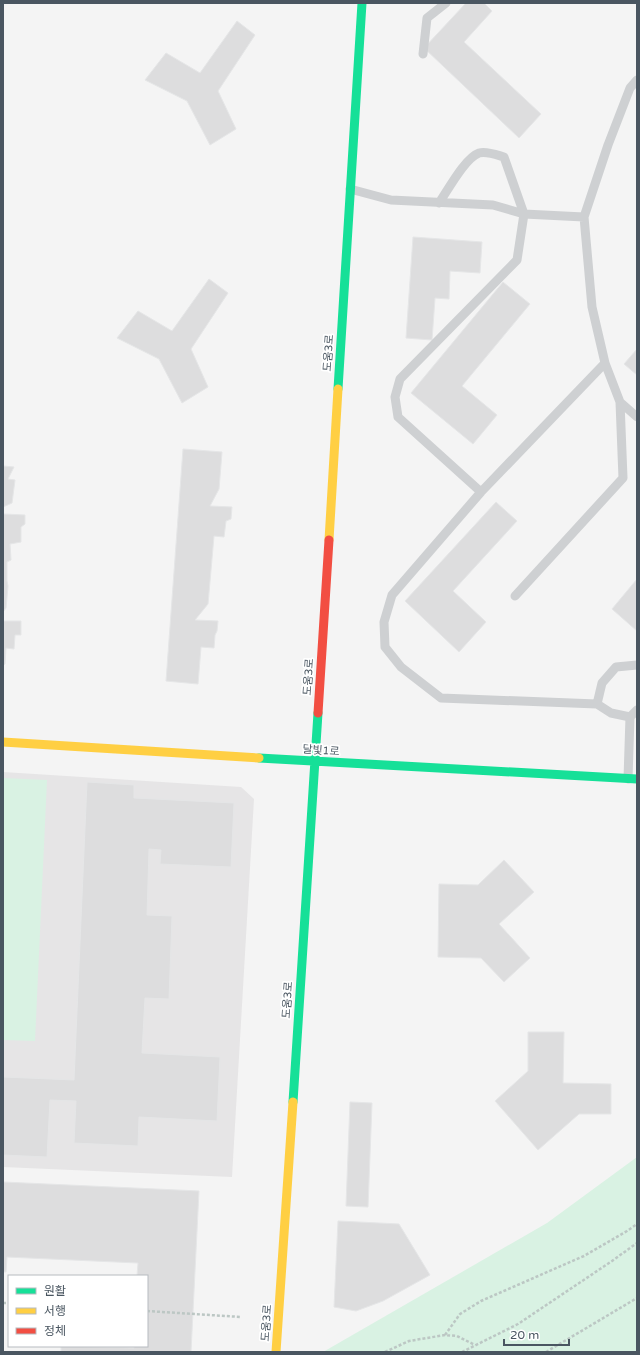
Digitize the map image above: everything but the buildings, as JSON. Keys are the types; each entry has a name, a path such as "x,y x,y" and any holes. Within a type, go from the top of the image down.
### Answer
{"street":[{"name":"도움3로","path":"276,1352 315,762 362,3"},
{"name":"달빛1로","path":"3,742 315,762 632,779"}],"lane":[{"path":"423,54 427,18 446,3"},
{"path":"515,596 623,478 620,402 605,363 592,307 584,217 608,145 630,88 637,80"},
{"path":"440,202 465,164 479,153 490,153 504,158 524,214 517,260 400,379 395,397 398,417 482,492"},
{"path":"350,189 391,200 492,205 524,214 584,217"},
{"path":"605,363 482,492 392,595 384,622 384,647 401,667 441,698 597,704 611,713 630,717"},
{"path":"620,402 637,417"},
{"path":"597,704 602,683 616,668 637,665"},
{"path":"632,779 630,717 637,710"}],"path":[{"path":"445,1335 460,1314 481,1301 584,1256 628,1231 637,1224"},
{"path":"462,1352 518,1324 637,1243"},
{"path":"546,1352 637,1298"},
{"path":"148,1311 241,1317"},
{"path":"385,1352 409,1341 445,1335 457,1336 476,1345"}],"shaded area":[{"path":"3,772 241,787 254,799 232,1177 3,1167"}],"green space":[{"path":"3,778 47,780 35,1041 3,1040"},
{"path":"637,1157 637,1352 323,1352 547,1223"}],"traffic: fast":[{"path":"338,389 362,3"},
{"path":"293,1102 318,713"},
{"path":"259,758 637,779"}],"traffic: slow":[{"path":"329,540 338,389"},
{"path":"3,742 259,758"},
{"path":"276,1352 293,1102"}],"traffic: jam":[{"path":"318,713 329,540"}]}
